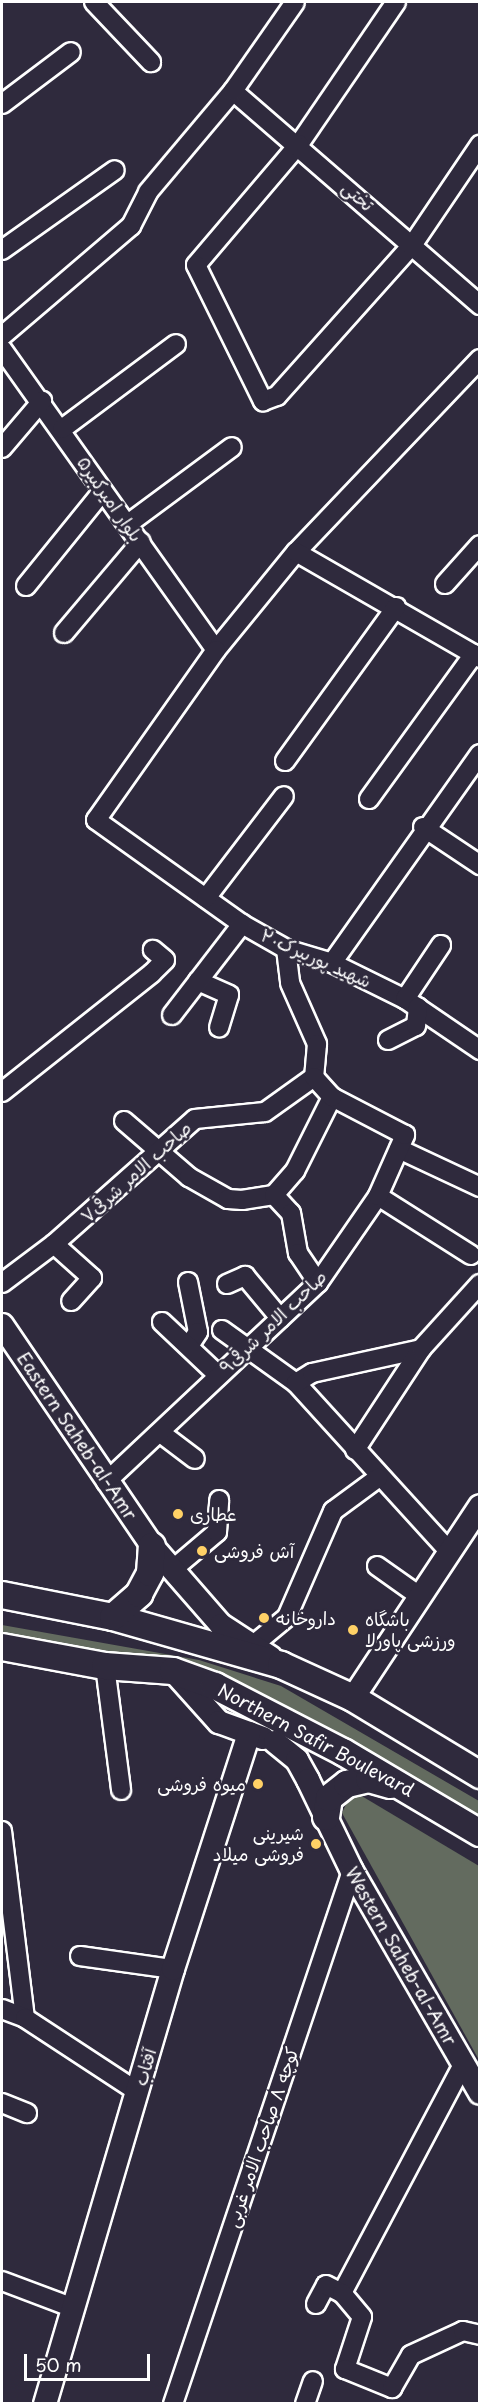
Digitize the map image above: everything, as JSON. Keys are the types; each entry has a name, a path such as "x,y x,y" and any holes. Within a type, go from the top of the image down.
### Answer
{"main road":[{"path":"113,1617 140,1594 150,1573 152,1546"},
{"path":"2,1595 113,1617 280,1665 353,1698 480,1775"},
{"name":"Northern Safir Boulevard","path":"2,1647 105,1666 173,1671 253,1703 343,1752 480,1833"},
{"path":"326,1817 329,1798 356,1781 384,1783 425,1800"}],"street":[{"path":"94,2 151,63"},
{"path":"2,336 126,232 148,192 233,91 295,2"},
{"path":"396,2 299,144 196,265 261,398 269,402 278,396 413,244 480,145"},
{"path":"2,104 71,52"},
{"name":"تختی","path":"233,91 299,144 480,305"},
{"path":"2,250 115,170"},
{"path":"62,429 176,344"},
{"name":"بلوار امیرکبیر۵","path":"2,349 62,429 103,491 216,650"},
{"path":"216,650 296,552 480,359"},
{"path":"2,448 42,401"},
{"path":"128,525 232,447"},
{"path":"26,586 103,491"},
{"path":"64,633 141,542"},
{"path":"445,584 480,545"},
{"path":"296,552 396,607 477,656 369,799"},
{"path":"285,761 396,607"},
{"name":"شهید پوربیرک۲۰","path":"216,650 96,820 242,924 286,949 332,963 411,1003 480,1050"},
{"path":"332,963 423,827 480,754"},
{"path":"207,898 284,795"},
{"path":"423,827 480,865"},
{"path":"172,1016 242,924"},
{"path":"388,1040 416,1026 411,1003 441,945"},
{"path":"286,949 290,983 317,1044 314,1077 332,1097 402,1142 480,1187"},
{"path":"2,1092 152,973 165,960 153,950"},
{"path":"198,981 229,994 219,1028"},
{"name":"صاحب الامر شرقی۷","path":"2,1283 54,1244 195,1119 265,1112 314,1077"},
{"path":"124,1121 189,1177 228,1199 274,1195 295,1171 332,1097"},
{"name":"صاحب الامر شرقی۹","path":"106,1482 162,1434 218,1375 318,1283 378,1196 402,1142"},
{"path":"274,1195 291,1213 298,1253 318,1283"},
{"path":"378,1196 471,1255"},
{"path":"54,1244 92,1278 71,1301"},
{"path":"227,1284 245,1276 280,1318"},
{"path":"188,1282 198,1332 189,1346"},
{"path":"355,1450 421,1349 477,1295"},
{"path":"162,1322 218,1375"},
{"name":"Eastern Saheb-al-Amr","path":"2,1325 106,1482 152,1546 221,1625 280,1665"},
{"path":"222,1330 296,1383 378,1478 447,1549"},
{"path":"296,1383 312,1373 421,1349"},
{"path":"162,1434 195,1459"},
{"path":"252,1646 287,1617 333,1511 378,1478"},
{"path":"172,1570 217,1532 219,1500"},
{"path":"353,1698 447,1549 480,1506"},
{"path":"376,1566 418,1595"},
{"path":"105,1666 121,1790"},
{"path":"173,1671 219,1722 275,1742 343,1752"},
{"name":"آفتاب","path":"45,2403 71,2307 138,2092 172,1969 249,1733"},
{"name":"Western Saheb-al-Amr","path":"275,1742 297,1760 352,1871 480,2093"},
{"path":"2,1830 25,2018"},
{"name":"کوچه ۸ صاحب الامر غربی","path":"173,2403 352,1871"},
{"path":"80,1956 172,1969"},
{"path":"2,2009 25,2018 138,2092"},
{"path":"342,2293 463,2064"},
{"path":"2,2103 27,2112"},
{"path":"2,2281 71,2307"},
{"path":"316,2304 326,2285 342,2293 362,2317 345,2369 392,2388 411,2355 463,2331 480,2335"},
{"path":"305,2403 313,2381"}],"shaded area":[{"path":"2,1625 199,1660 281,1686 479,1801 479,1821 185,1665 2,1632"},
{"path":"360,1795 479,1866 479,2060 342,1813 348,1800"}],"place":[{"name":"عطاری","path":"178,1514"},
{"name":"آش فروشی","path":"202,1551"},
{"name":"داروخانه","path":"264,1618"},
{"name":"باشگاه ورزشی پاورلا","path":"353,1630"},
{"name":"میوه فروشی","path":"258,1784"},
{"name":"شیرینی فروشی میلاد","path":"316,1844"}]}
